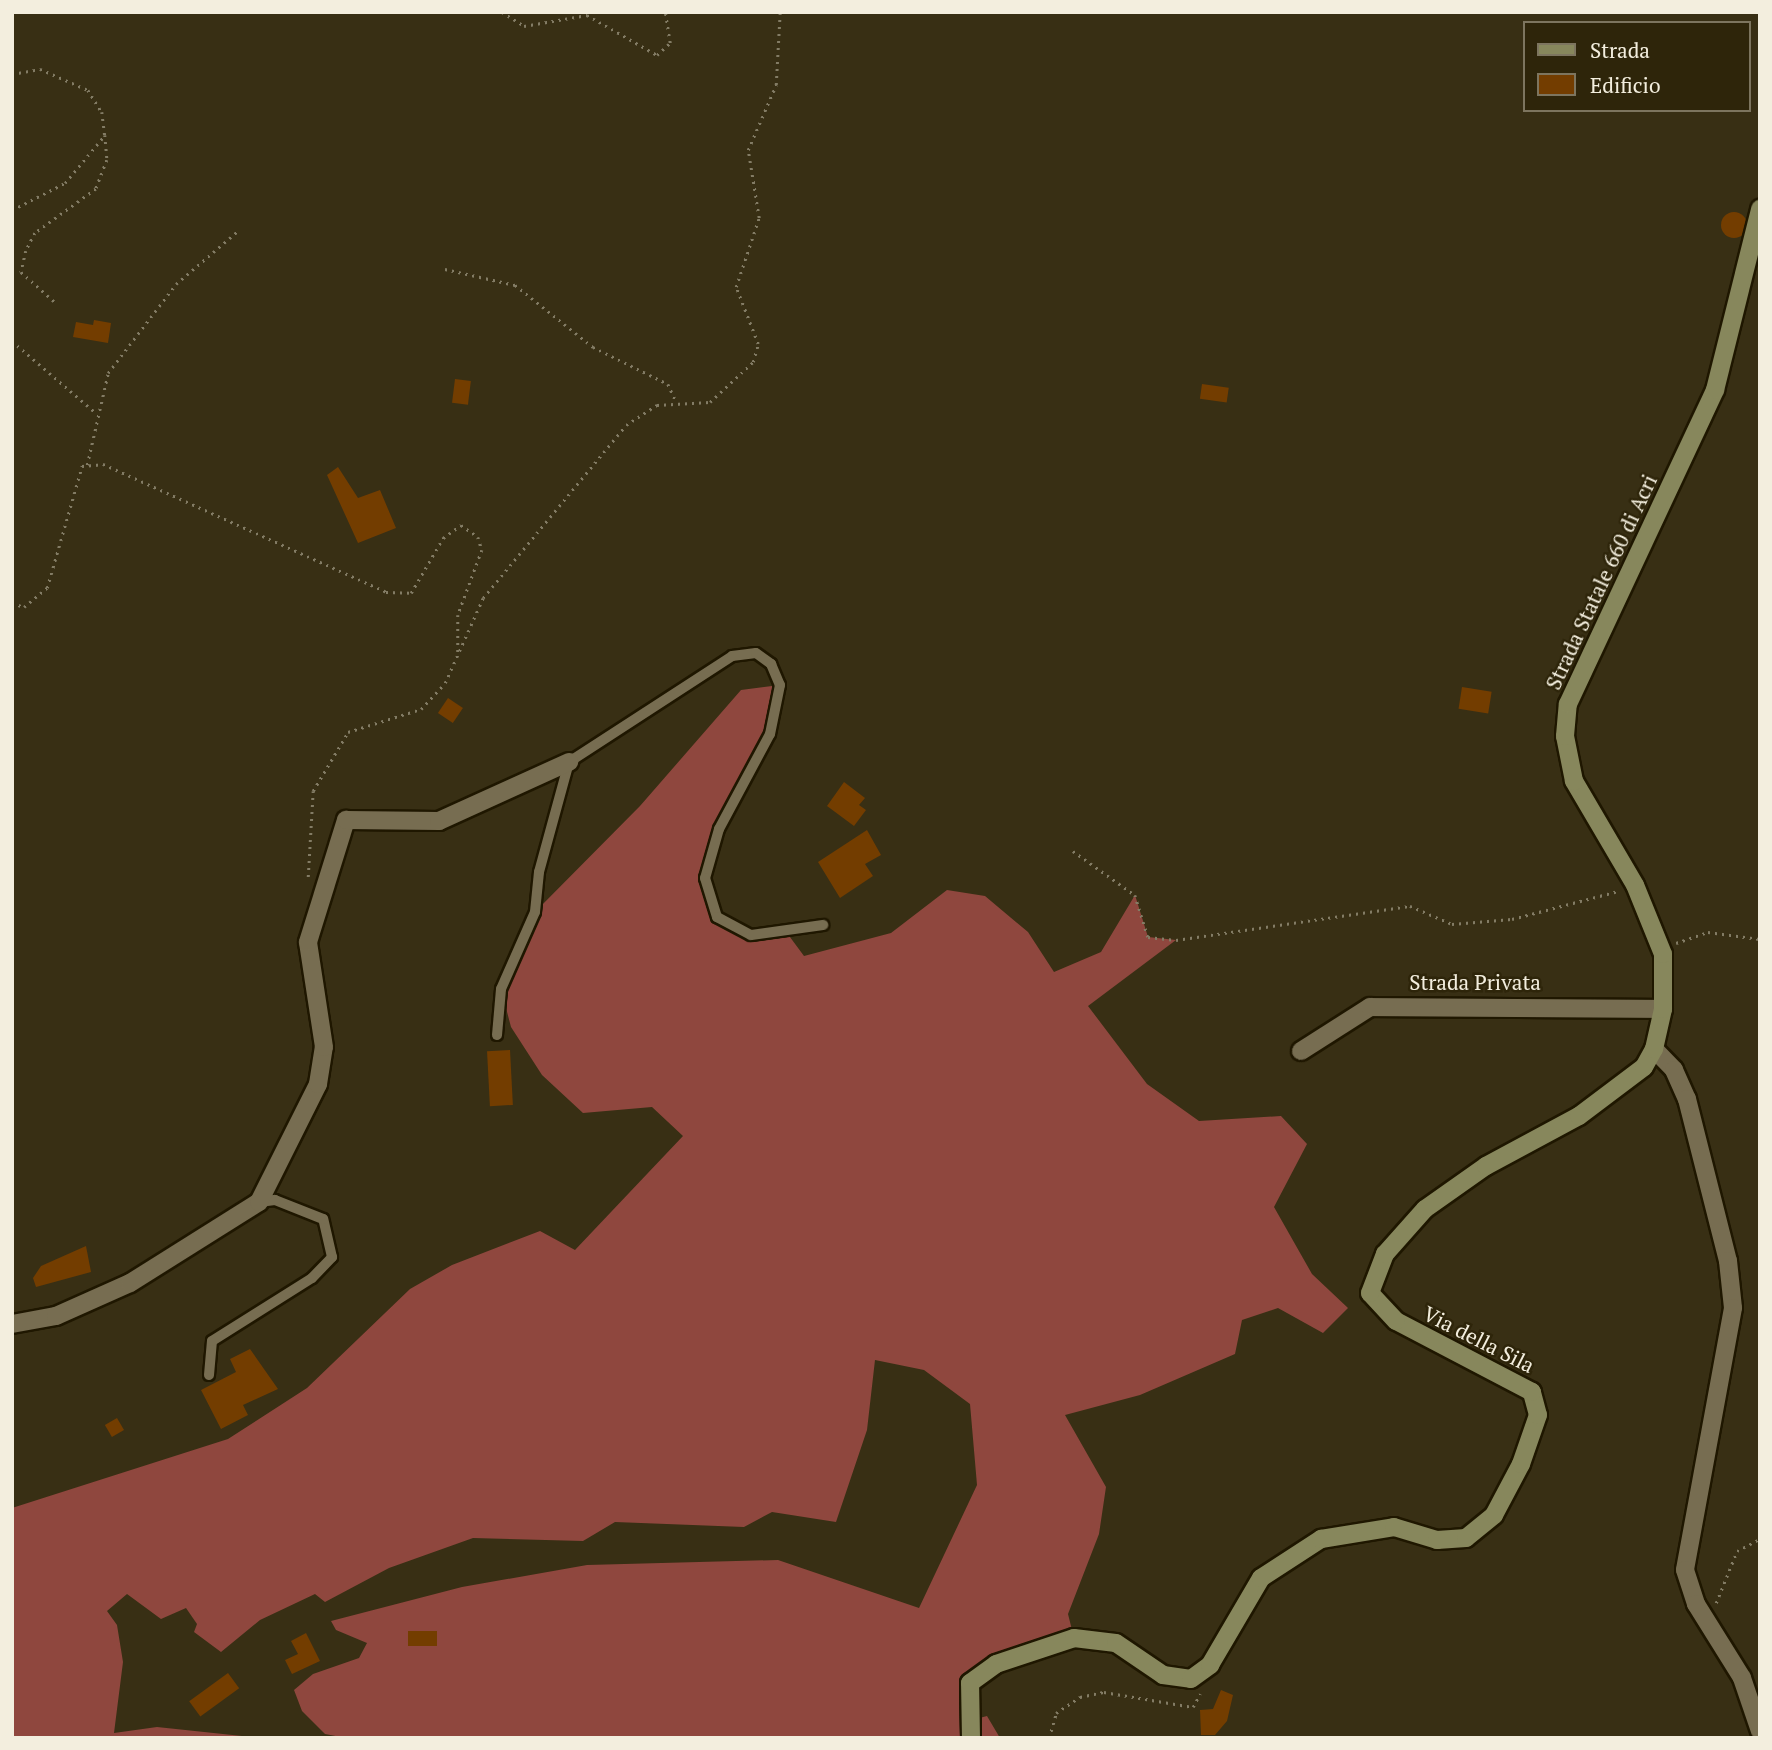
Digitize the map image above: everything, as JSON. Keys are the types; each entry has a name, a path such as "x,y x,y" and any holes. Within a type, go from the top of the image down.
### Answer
{"main road":[{"name":"Strada Statale 660 di Acri","path":"1654,1049 1662,1009 1663,954 1635,885 1574,781 1565,736 1568,704 1715,390 1760,209"},
{"name":"Via della Sila","path":"1191,1679 1210,1665 1261,1578 1321,1539 1394,1527 1437,1540 1466,1538 1494,1514 1538,1416 1532,1392 1396,1321 1370,1293 1385,1254 1425,1209 1486,1166 1578,1116 1644,1068 1654,1049"},
{"path":"971,1738 970,1682 996,1664 1074,1638 1116,1643 1163,1675 1191,1679"}],"street":[{"path":"12,1324 57,1316 130,1283 259,1202 318,1084 324,1047 308,942 346,820 439,821 569,762"},
{"name":"Strada Privata","path":"1301,1051 1370,1007 1662,1009"},
{"path":"1654,1049 1674,1070 1687,1099 1732,1296 1732,1337 1685,1570 1711,1626 1742,1678 1760,1731"}],"lane":[{"path":"497,1035 501,989 535,912 538,872 569,762 732,656 755,653 771,664 780,685 770,734 719,829 705,878 717,917 751,935 823,925"},
{"path":"209,1375 212,1341 312,1278 332,1257 323,1219 275,1200 259,1202"}],"path":[{"path":"502,12 524,26 587,15 657,55 670,43 665,12"},
{"path":"308,885 307,818 330,755 348,732 421,709 458,659 483,598 626,425 676,401 718,397 744,376 758,344 736,287 759,218 748,150 776,85 780,12"},
{"path":"12,74 40,69 72,79 102,112 107,160 96,189 35,233 26,251 21,272 56,303"},
{"path":"12,210 65,183 105,135"},
{"path":"12,603 24,607 47,588 68,503 87,466 96,413 108,373 147,317 239,230"},
{"path":"445,269 515,285 593,346 668,384 676,401"},
{"path":"12,341 96,413"},
{"path":"87,466 128,473 386,592 411,593 443,538 461,525 478,537 482,550 458,615 458,659"},
{"path":"1073,851 1135,895 1148,937 1176,940 1410,906 1452,924 1512,919 1635,885"},
{"path":"1663,954 1708,932 1760,939"},
{"path":"1711,1626 1737,1551 1760,1539"},
{"path":"1049,1738 1056,1713 1092,1695 1193,1707 1203,1698 1191,1679"}],"shaded area":[{"path":"780,685 770,734 742,783 705,877 717,917 751,935 787,933 804,956 891,933 947,890 985,896 1028,932 1054,972 1101,952 1135,895 1148,937 1176,940 1088,1006 1147,1084 1199,1121 1281,1116 1307,1144 1274,1207 1312,1274 1348,1308 1323,1333 1278,1308 1242,1320 1235,1354 1140,1395 1065,1415 1106,1487 1099,1534 1068,1614 1074,1638 970,1683 968,1721 987,1716 1000,1738 346,1738 325,1734 302,1711 294,1690 313,1674 359,1658 367,1643 336,1630 331,1621 462,1587 587,1565 778,1560 919,1608 977,1485 970,1404 924,1370 875,1360 867,1430 836,1522 772,1512 744,1527 615,1522 583,1541 473,1538 389,1568 325,1602 315,1594 260,1620 221,1652 194,1632 197,1624 186,1608 161,1619 127,1594 107,1611 117,1625 123,1662 114,1733 157,1727 261,1738 12,1738 12,1508 228,1439 307,1388 410,1289 452,1265 540,1231 575,1250 683,1136 652,1107 583,1113 542,1075 511,1027 501,989 535,912 640,806 741,690"}],"building":[{"path":"1734,212 1743,216 1747,225 1743,234 1734,238 1725,234 1721,225 1725,216"},
{"path":"94,320 111,323 108,343 73,337 76,322 93,325"},
{"path":"455,379 471,381 468,405 452,403"},
{"path":"1202,384 1229,388 1227,403 1200,399"},
{"path":"338,467 358,498 380,490 396,528 358,543 327,475"},
{"path":"1462,687 1492,692 1488,713 1459,709"},
{"path":"448,698 463,708 453,723 438,713"},
{"path":"844,782 865,798 859,805 866,810 854,826 827,806"},
{"path":"867,830 881,855 865,864 873,876 840,898 818,862"},
{"path":"510,1050 513,1105 490,1106 487,1051"},
{"path":"86,1246 91,1272 36,1287 33,1278 41,1266"},
{"path":"250,1349 278,1389 243,1405 248,1415 221,1429 201,1390 236,1372 230,1359"},
{"path":"117,1418 124,1430 112,1437 105,1425"},
{"path":"408,1631 437,1631 437,1646 408,1646"},
{"path":"306,1633 320,1661 292,1674 285,1660 298,1654 291,1641"},
{"path":"228,1673 239,1688 200,1717 189,1701"},
{"path":"1221,1690 1233,1695 1227,1721 1215,1735 1201,1735 1200,1710 1213,1709"}]}
